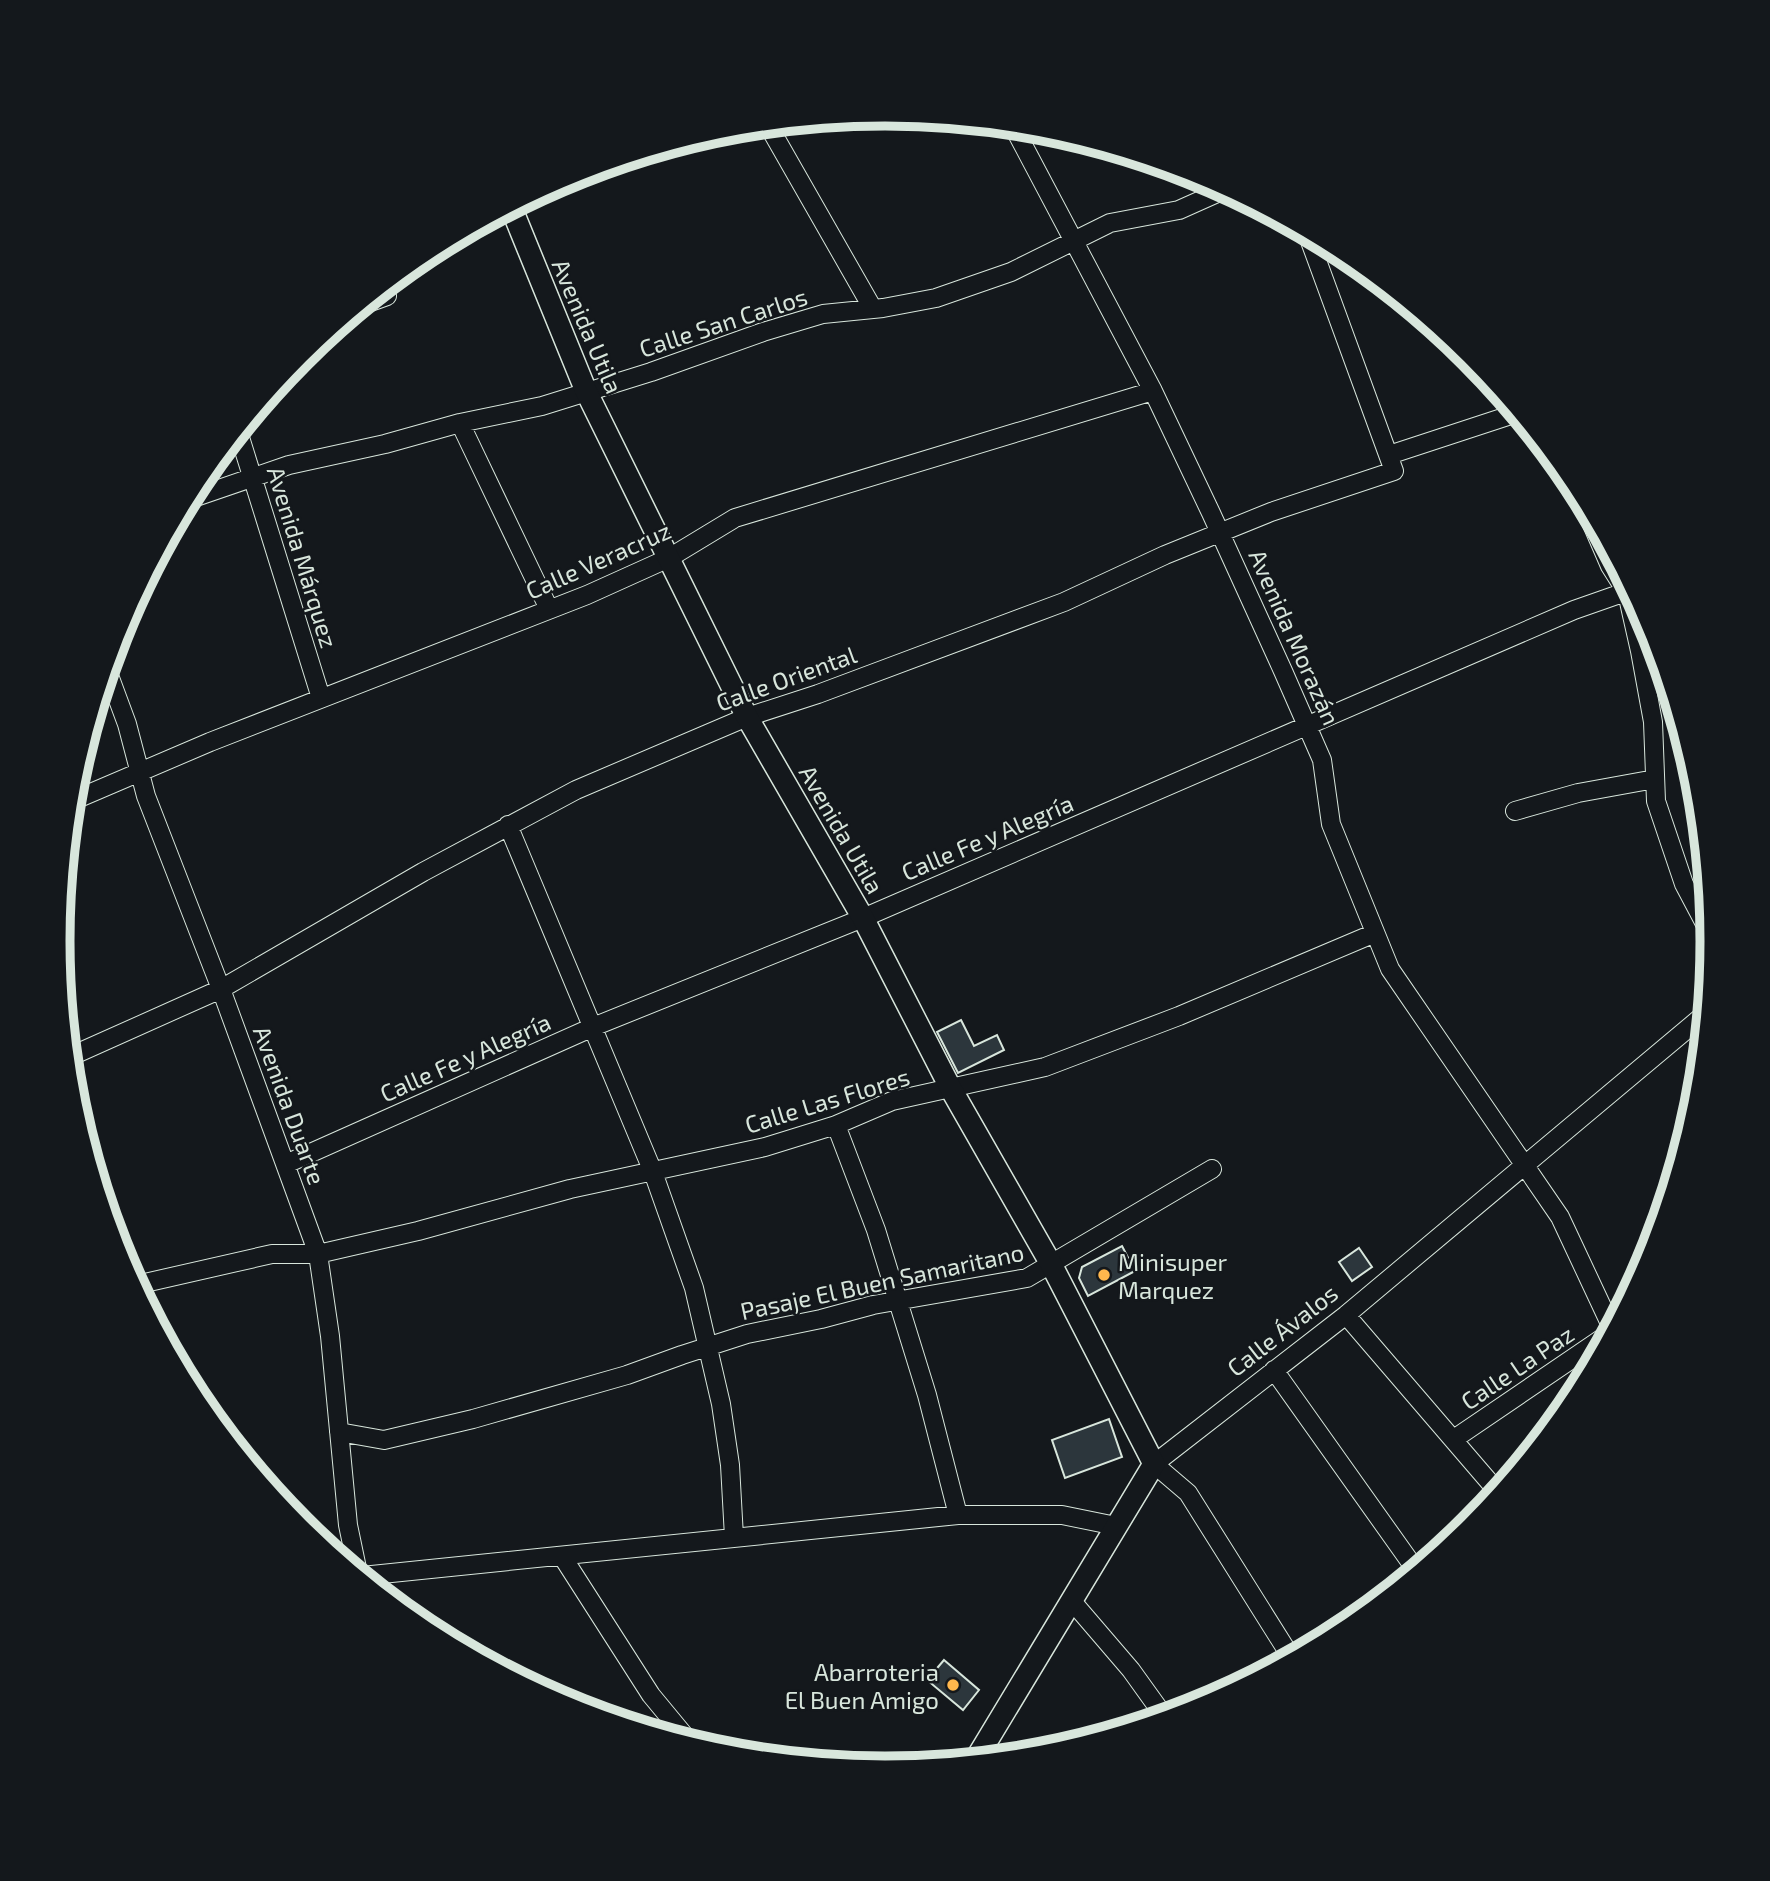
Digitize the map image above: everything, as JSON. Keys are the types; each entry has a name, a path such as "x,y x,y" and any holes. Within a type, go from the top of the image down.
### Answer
{"street":[{"path":"773,133 873,309"},
{"name":"Avenida Morazán","path":"1019,137 1153,391 1307,725 1322,760 1331,824 1390,969 1560,1217 1607,1318"},
{"name":"Calle San Carlos","path":"203,495 289,465 541,406 824,314 936,298 1011,272 1110,223 1179,210 1212,195"},
{"name":"Avenida Utila","path":"514,216 586,391 747,717 863,918 951,1089 1051,1264 1154,1464"},
{"path":"1312,247 1392,463"},
{"name":"Calle Veracruz","path":"84,796 321,698 587,595 669,558 735,518 1153,391"},
{"name":"Calle Oriental","path":"78,1053 221,989 508,825 576,790 747,717 818,694 1064,602 1220,532 1509,416"},
{"path":"460,423 549,609"},
{"name":"Avenida Márquez","path":"241,440 321,698"},
{"name":"Calle Fe y Alegría","path":"286,1164 593,1027 863,918 1574,610 1622,594"},
{"path":"1634,621 1653,722 1656,800 1684,884 1699,912"},
{"name":"Avenida Duarte","path":"112,683 127,724 146,796 221,989 318,1254 330,1336 348,1525 355,1559"},
{"path":"1515,811 1578,793 1655,779"},
{"path":"508,825 653,1172 694,1288 730,1465 734,1537"},
{"name":"Calle Las Flores","path":"146,1283 272,1254 318,1254 418,1231 570,1189 765,1147 836,1125 892,1101 1045,1067 1179,1016 1375,933"},
{"name":"Calle Ávalos","path":"982,1750 1154,1464 1346,1315 1695,1022"},
{"path":"836,1125 876,1230 927,1395 958,1515"},
{"name":"Pasaje El Buen Samaritano","path":"339,1432 384,1440 627,1375 747,1334 897,1300 1027,1278 1212,1169"},
{"path":"1346,1315 1492,1485"},
{"name":"Calle La Paz","path":"1454,1440 1593,1345"},
{"path":"1274,1370 1411,1562"},
{"path":"1154,1464 1188,1493 1286,1649"},
{"path":"374,1575 958,1515 1062,1515 1116,1526"},
{"path":"562,1556 652,1695 680,1729"},
{"path":"1071,1600 1131,1670 1158,1708"}],"building":[{"path":"961,1020 974,1046 997,1035 1004,1050 958,1073 937,1032"},
{"name":"Minisuper Marquez","path":"1122,1246 1135,1271 1088,1296 1079,1278 1082,1267"},
{"path":"1359,1248 1372,1267 1352,1281 1339,1262"},
{"path":"1109,1419 1122,1457 1065,1478 1052,1440"},
{"name":"Abarroteria El Buen Amigo","path":"944,1660 979,1690 963,1710 927,1680"}],"place":[{"name":"Minisuper Marquez","path":"1104,1275"},
{"name":"Abarroteria El Buen Amigo","path":"953,1685"}]}
